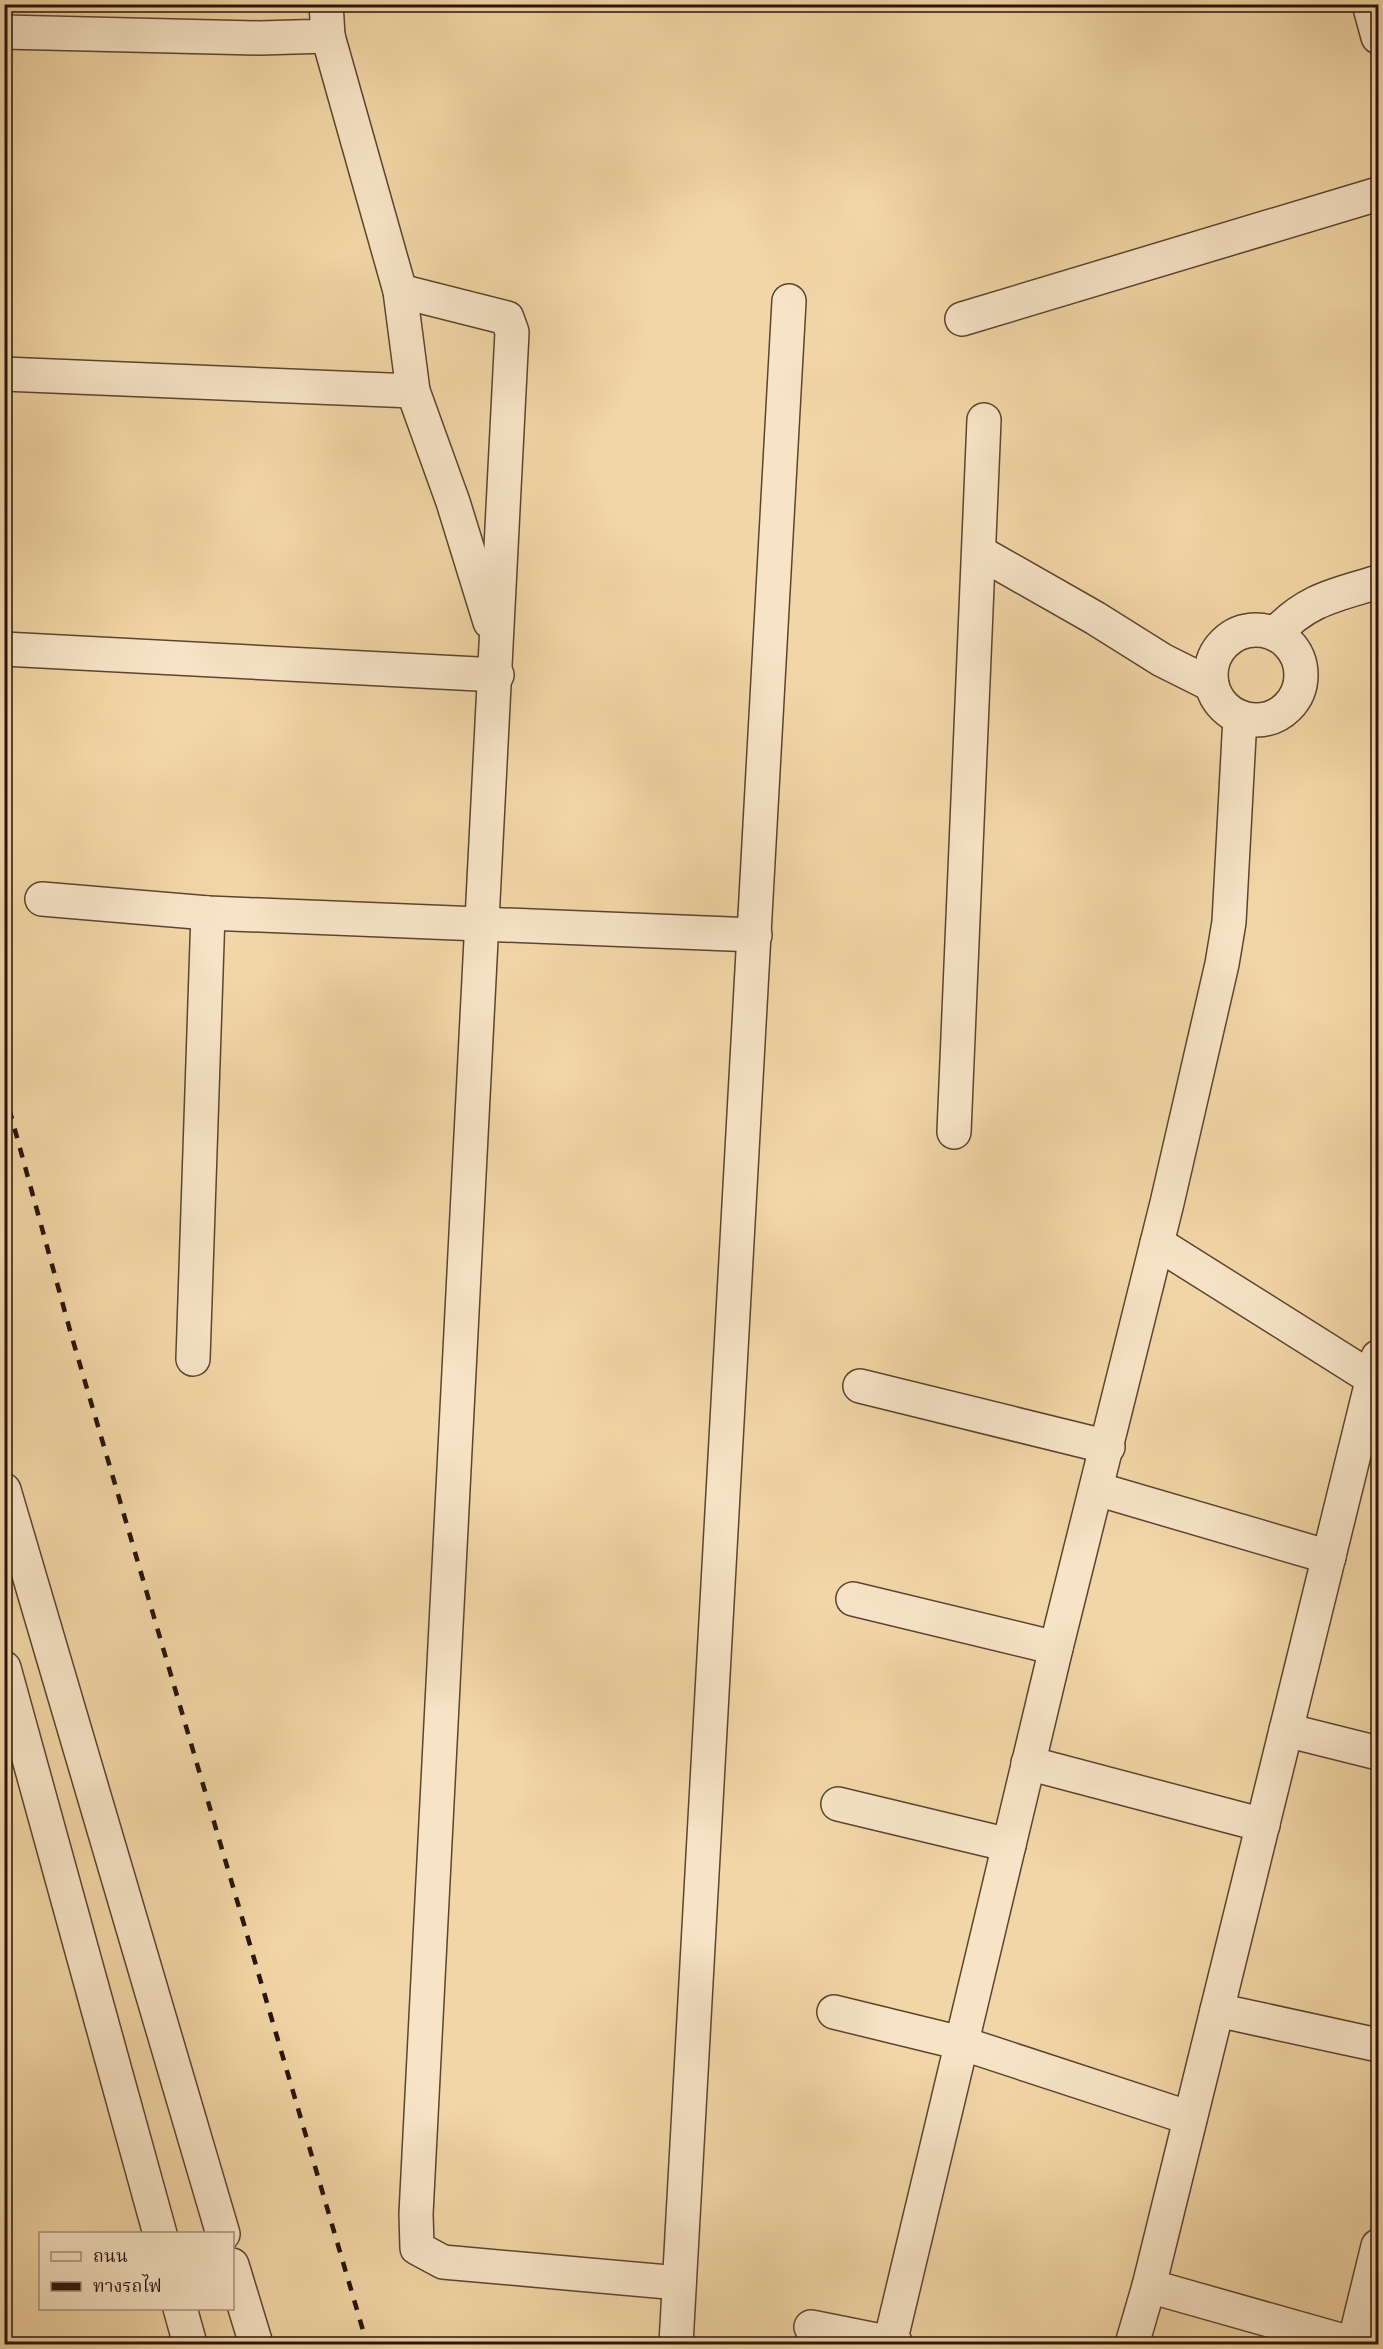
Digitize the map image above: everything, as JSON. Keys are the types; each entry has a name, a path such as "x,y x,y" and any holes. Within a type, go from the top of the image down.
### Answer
{"street":[{"path":"1369,4 1378,37"},
{"path":"4,32 260,38 327,20 400,291 413,391 453,502 497,660"},
{"path":"962,319 1378,194"},
{"path":"400,291 507,318 513,332 416,2214 417,2248 443,2262 679,2283"},
{"path":"676,2344 789,301"},
{"path":"4,374 413,391"},
{"path":"954,1132 984,420"},
{"path":"979,552 1095,618 1171,666 1212,685"},
{"path":"1275,634 1298,611 1314,603 1378,582"},
{"path":"1256,629 1275,634 1293,649 1300,664 1301,680 1296,695 1286,709 1272,717 1256,720 1240,717 1223,704 1212,685 1212,664 1221,647 1236,634 1256,629"},
{"path":"4,649 497,660"},
{"path":"811,2327 893,2344 1008,1845 1108,1446 1217,987 1229,922 1240,717"},
{"path":"42,899 208,913 484,922 755,935"},
{"path":"193,1359 208,913"},
{"path":"1132,2344 1149,2286 1377,1372 1157,1243"},
{"path":"860,1386 1108,1446"},
{"path":"1097,1489 1329,1557"},
{"path":"4,1490 222,2232"},
{"path":"853,1599 1056,1648"},
{"path":"4,1668 159,2232"},
{"path":"1286,1730 1378,1753"},
{"path":"1028,1763 1263,1825"},
{"path":"838,1804 1008,1845"},
{"path":"1217,2010 1378,2045"},
{"path":"834,2012 961,2043 1190,2118"},
{"path":"1149,2286 1354,2344 1378,2246"},
{"path":"234,2272 256,2344"},
{"path":"181,2310 190,2344"}],"railway":[{"path":"4,1090 71,1334 367,2344"}]}
